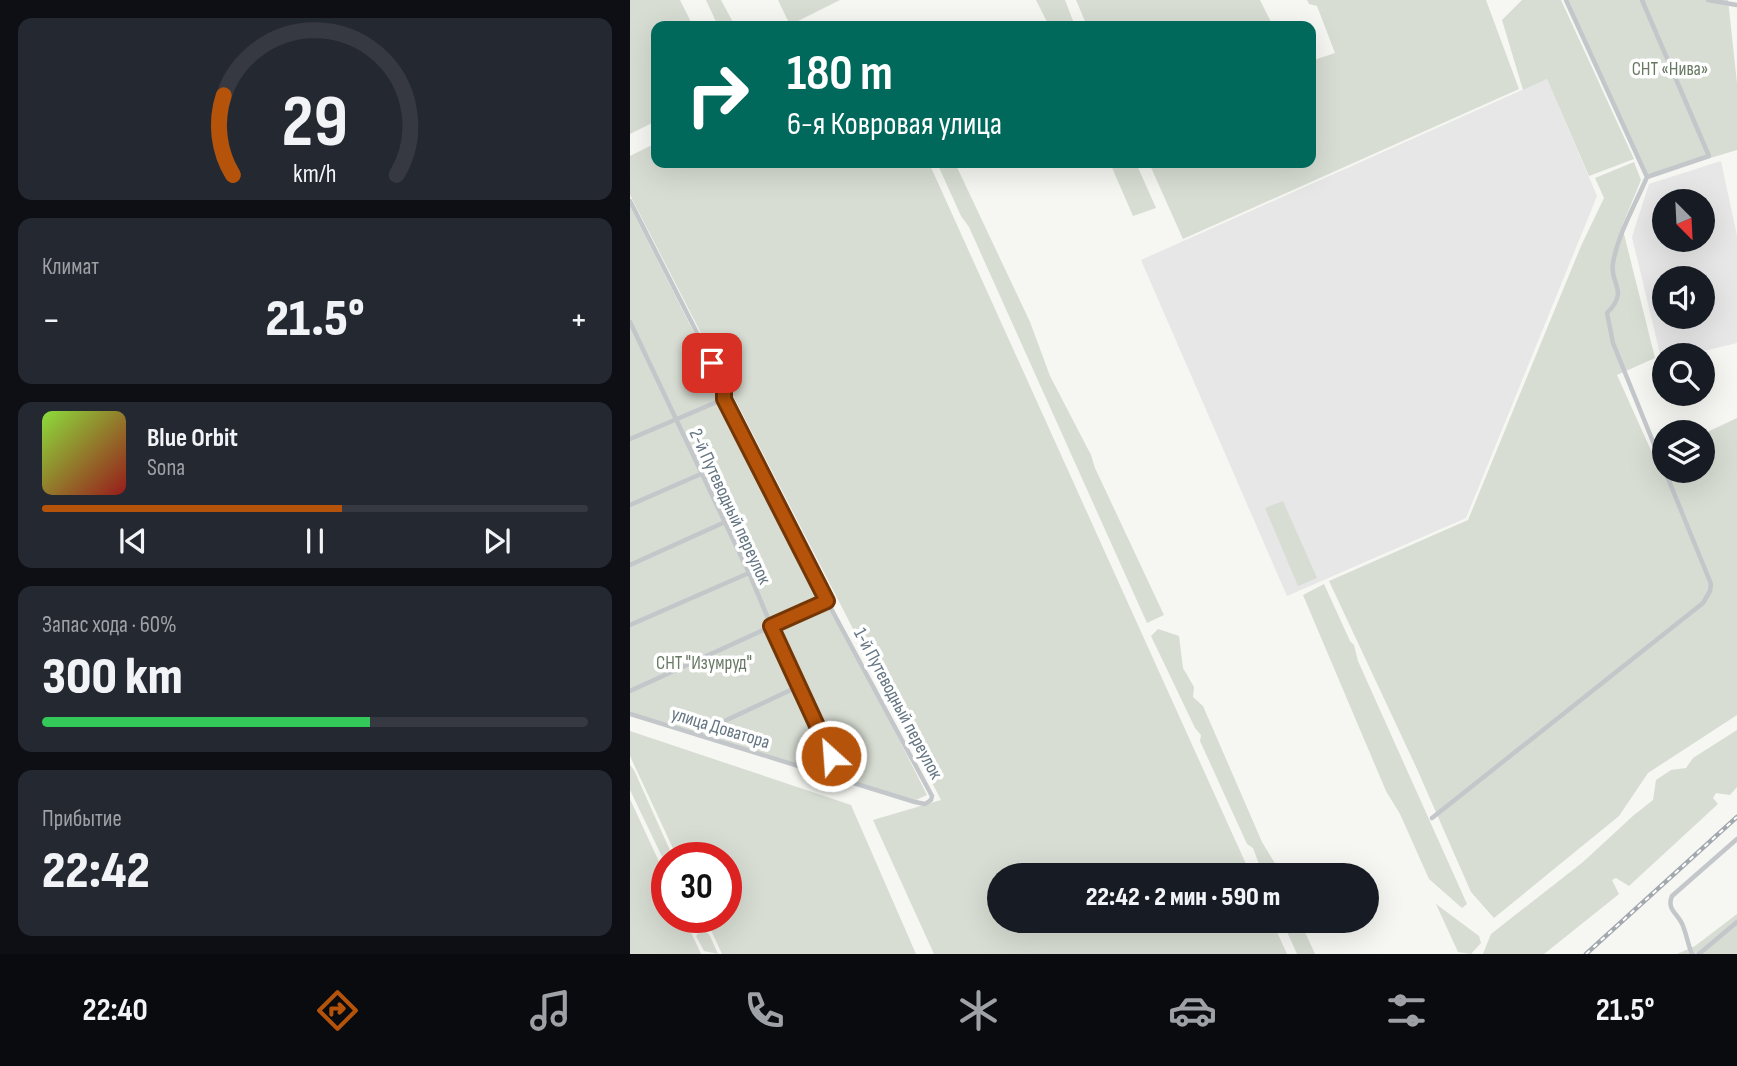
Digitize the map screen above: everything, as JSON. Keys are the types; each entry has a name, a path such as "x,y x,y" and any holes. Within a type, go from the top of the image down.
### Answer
{"street":[{"path":"1566,0 1647,177 1618,245 1612,267 1619,287 1615,305 1607,313 1613,343 1652,438"},
{"path":"1642,0 1709,156 1647,177"},
{"path":"1708,0 1737,5"},
{"name":"1-й Путеводный переулок","path":"630,201 724,386 724,399 827,601 932,792 931,800 925,804"},
{"name":"2-й Путеводный переулок","path":"630,322 749,573 797,687 842,779"},
{"path":"630,439 724,399"},
{"path":"630,505 701,474"},
{"path":"1432,818 1703,603 1711,584 1670,483"},
{"path":"630,565 725,522"},
{"path":"630,625 749,573"},
{"path":"630,691 827,601"},
{"path":"696,734 797,687"},
{"name":"улица Доватора","path":"630,714 925,804"},
{"path":"1692,954 1681,920 1672,911 1672,896 1737,839"},
{"path":"1699,954 1737,922"}],"shaded area":[{"path":"1547,79 1597,196 1466,518 1287,596 1141,260"},
{"path":"1721,161 1737,236 1737,343 1715,348 1715,343 1657,343 1654,329 1715,329 1715,266 1652,266 1652,320 1632,237 1649,184"}],"green space":[{"path":"630,0 680,0 690,21 651,21 651,124 630,134"},
{"path":"706,0 721,0 732,21 716,21"},
{"path":"778,0 840,0 798,21 788,21"},
{"path":"1036,0 1065,0 1073,21 1046,21"},
{"path":"1076,0 1260,0 1270,21 1085,21"},
{"path":"1307,0 1486,0 1519,89 1183,239 1151,168 1316,168 1316,59 1335,53 1317,6 1309,4"},
{"path":"1522,0 1561,0 1634,159 1589,176 1547,79 1523,90 1502,20"},
{"name":"СНТ «Нива»","path":"1566,0 1728,0 1737,83 1737,150 1647,177"},
{"path":"651,146 651,168 931,168 1246,863 987,863 987,933 1277,933 1287,954 934,954 873,820 941,800 630,195 630,156"},
{"path":"1634,162 1641,180 1622,226 1652,346 1652,359 1617,375 1652,453 1652,483 1715,483 1715,428 1737,418 1737,715 1648,773 1619,816 1494,918 1471,892 1329,581 1468,520 1581,246 1604,198 1595,178"},
{"path":"939,168 957,168 1030,322 1050,376 1091,455 1164,615 1147,623 969,227 961,216"},
{"path":"1112,168 1138,168 1156,208 1133,216"},
{"name":"СНТ \"Изумруд\"","path":"630,206 927,795 916,800 630,716"},
{"path":"1283,501 1317,578 1298,586 1265,508"},
{"path":"1324,584 1354,645 1358,661 1467,904 1462,908 1429,879 1400,814 1386,791 1303,595"},
{"path":"1158,629 1179,636 1183,668 1194,687 1193,697 1203,706 1262,842 1275,863 1259,863 1253,848 1247,844 1200,741 1201,735 1195,728 1151,636"},
{"path":"1737,730 1737,787 1730,795 1716,793 1713,798 1718,804 1629,886 1616,878 1612,880 1619,894 1544,954 1483,954 1491,934 1583,862 1653,800 1656,780 1671,770 1686,768 1693,758"},
{"path":"630,731 851,805 916,954 722,954 712,933 742,933 742,842 670,842 630,756"},
{"path":"630,765 666,842 655,842 630,790"},
{"path":"630,799 651,844 651,933 691,933 701,954 630,954"},
{"path":"1436,904 1479,936 1481,943 1471,954 1458,952"},
{"path":"1737,914 1737,954 1677,954 1695,946"},
{"path":"698,933 708,933 718,954 704,951 696,936"},
{"path":"1287,933 1305,933 1315,954 1297,954"}],"railway":[{"path":"1586,954 1737,817"}],"route":[{"path":"712,363 724,386 724,399 827,601 771,626 831,756"}]}
